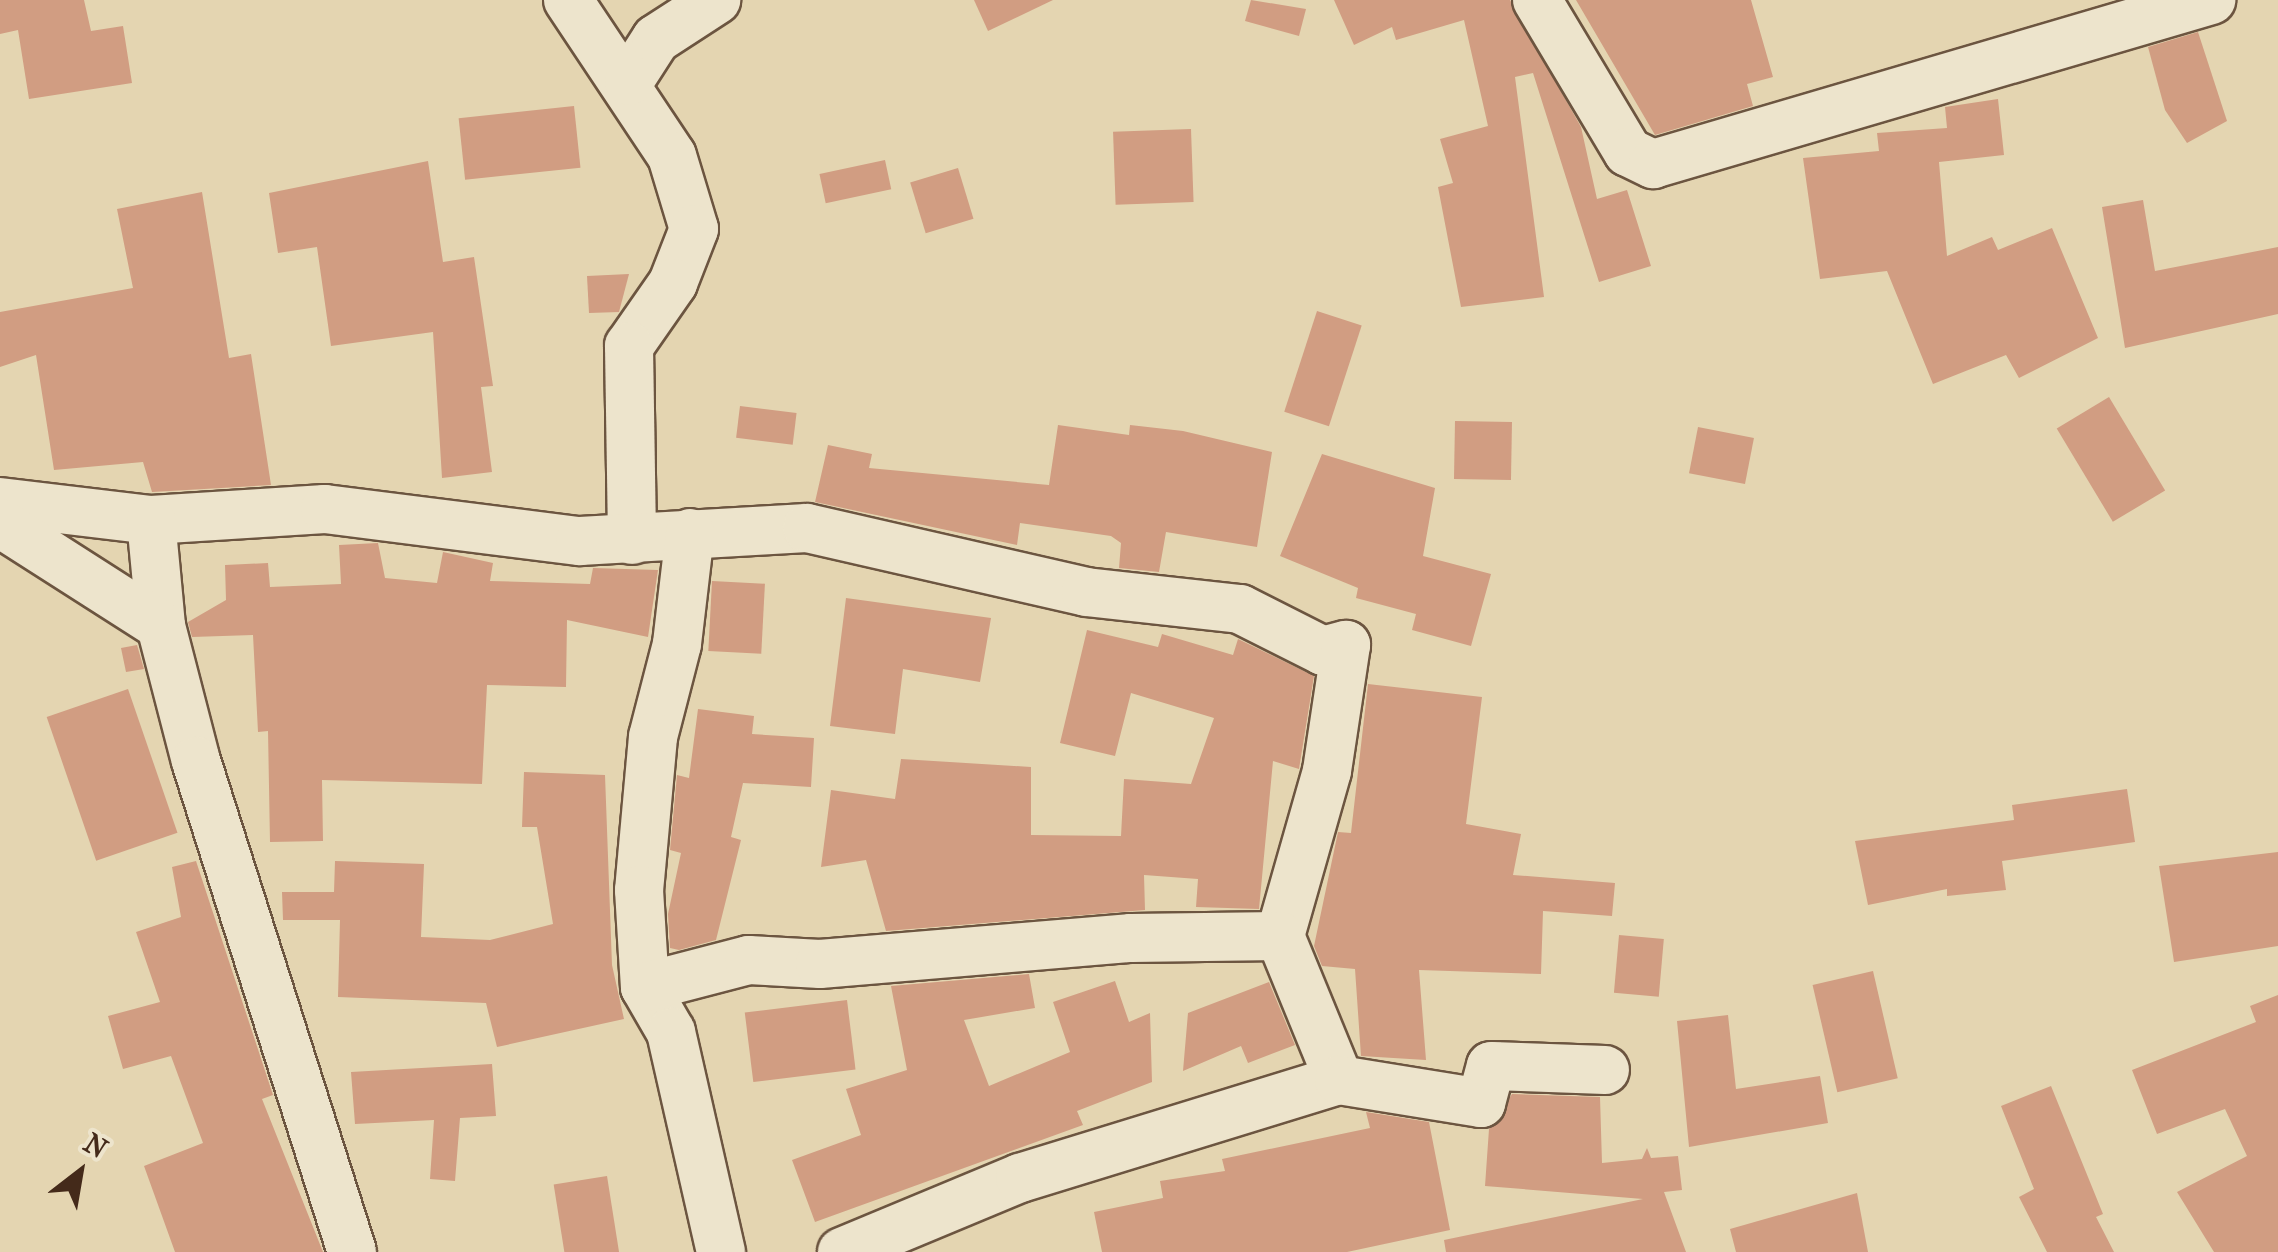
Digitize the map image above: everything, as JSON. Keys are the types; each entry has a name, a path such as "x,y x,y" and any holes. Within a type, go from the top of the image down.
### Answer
{"street":[{"path":"568,0 628,81 672,156 694,229 672,283 629,346 632,540"},
{"path":"628,81 656,39 716,0"},
{"path":"1537,0 1628,152 1653,164 2211,0"},
{"path":"0,502 151,520 325,509 632,540 690,533 772,537 807,528 860,537 1086,592 1240,610 1324,651 1346,645 1328,771 1280,936 1339,1080"},
{"path":"151,520 161,626 316,1158 352,1252"},
{"path":"0,523 161,626"},
{"path":"690,533 677,644 653,737 639,890 645,987 671,1032 720,1252"},
{"path":"645,987 749,960 820,964 1131,938 1280,936"},
{"path":"842,1252 1020,1178 1339,1080 1481,1103 1491,1066 1605,1070"}],"building":[{"path":"0,0 84,0 91,31 123,26 132,83 29,99 18,30 0,34"},
{"path":"974,0 1053,0 988,31"},
{"path":"1251,0 1306,9 1299,36 1245,21"},
{"path":"1334,0 1510,0 1581,127 1597,199 1627,190 1651,266 1599,282 1533,73 1515,77 1544,297 1461,307 1438,187 1453,183 1440,139 1488,126 1464,20 1396,40 1392,27 1354,45"},
{"path":"1576,0 1751,0 1773,77 1747,84 1753,106 1655,135"},
{"path":"2198,32 2227,121 2187,143 2165,110 2148,47"},
{"path":"1998,99 2004,155 1939,162 1947,256 1992,237 1998,250 2052,228 2098,338 2019,378 2006,355 1933,384 1887,271 1820,279 1803,158 1879,151 1877,133 1947,128 1945,107"},
{"path":"574,106 580,168 465,180 459,118"},
{"path":"1191,129 1194,202 1116,205 1113,132"},
{"path":"885,160 891,189 826,203 819,174"},
{"path":"428,161 443,262 474,257 493,386 481,387 492,472 442,478 433,332 331,346 317,247 278,253 269,193"},
{"path":"958,168 973,219 926,233 910,183"},
{"path":"202,192 229,358 251,354 271,485 152,492 143,462 54,470 36,355 0,367 0,312 133,288 117,209"},
{"path":"2143,200 2155,271 2278,247 2278,314 2125,348 2102,207"},
{"path":"629,274 619,312 589,313 587,276"},
{"path":"1317,311 1362,326 1329,426 1284,412"},
{"path":"2109,397 2165,490 2113,522 2057,428"},
{"path":"740,406 797,413 793,445 736,438"},
{"path":"1455,421 1512,422 1511,480 1454,479"},
{"path":"1058,425 1129,435 1130,425 1183,431 1272,452 1257,547 1166,532 1159,572 1119,568 1121,543 1111,536 1020,523 1017,545 815,502 828,445 872,454 869,468 1049,485"},
{"path":"1698,427 1754,438 1745,484 1689,473"},
{"path":"1322,454 1435,488 1423,556 1491,574 1471,646 1412,630 1416,614 1356,598 1358,588 1280,556"},
{"path":"378,543 385,578 437,583 443,552 493,563 490,581 590,584 593,568 658,570 648,637 567,620 566,687 487,685 482,784 322,780 323,841 270,842 268,731 258,732 253,635 192,637 188,622 226,600 225,565 268,563 270,587 341,584 339,545"},
{"path":"712,581 765,584 761,654 708,651"},
{"path":"846,598 991,618 980,682 903,669 895,734 830,726"},
{"path":"1087,630 1158,647 1162,634 1233,655 1238,639 1314,676 1299,769 1273,761 1259,909 1196,907 1198,879 1144,875 1145,910 886,931 866,860 821,867 831,790 895,799 901,759 1031,767 1031,835 1121,836 1124,779 1191,784 1214,718 1131,693 1115,756 1060,743"},
{"path":"137,645 144,669 126,672 121,648"},
{"path":"1368,684 1482,697 1466,824 1521,834 1513,875 1615,883 1612,916 1543,911 1541,974 1419,970 1426,1060 1361,1056 1355,969 1322,966 1314,946 1338,832 1351,833"},
{"path":"128,689 177,833 96,861 47,717"},
{"path":"698,709 754,716 752,734 814,738 811,787 743,783 731,837 741,840 716,940 679,950 670,948 668,914 681,853 670,850 677,775 689,778"},
{"path":"524,772 605,775 612,965 624,1019 497,1047 486,1003 338,997 340,920 283,920 282,892 334,892 335,861 424,864 421,937 490,940 553,924 537,827 522,827"},
{"path":"2127,789 2135,842 2002,861 2006,890 1947,896 1947,889 1868,905 1855,841 2014,820 2012,805"},
{"path":"2278,852 2278,946 2174,962 2159,866"},
{"path":"196,861 273,1095 262,1099 323,1252 175,1252 144,1166 203,1143 171,1056 123,1069 108,1016 160,1002 136,932 181,917 172,867"},
{"path":"1619,935 1664,939 1659,997 1614,993"},
{"path":"1873,971 1898,1078 1837,1092 1813,985"},
{"path":"1029,974 1035,1008 964,1020 989,1086 1070,1052 1053,1002 1115,981 1129,1022 1150,1013 1152,1082 1077,1111 1083,1125 815,1222 792,1160 861,1135 846,1089 907,1070 891,986"},
{"path":"1269,982 1295,1045 1248,1063 1241,1046 1183,1071 1188,1013"},
{"path":"2278,995 2278,1252 2214,1252 2177,1192 2247,1156 2225,1109 2157,1134 2132,1070 2256,1022 2250,1006"},
{"path":"847,1000 856,1069 753,1082 745,1013"},
{"path":"1728,1015 1736,1089 1820,1076 1828,1123 1689,1147 1677,1021"},
{"path":"492,1064 496,1116 460,1118 455,1181 430,1179 434,1120 355,1124 351,1072"},
{"path":"2051,1086 2103,1214 2096,1217 2114,1252 2047,1252 2019,1197 2034,1189 2001,1106"},
{"path":"1512,1094 1600,1097 1602,1163 1642,1159 1647,1148 1651,1158 1678,1156 1682,1190 1664,1192 1686,1252 1446,1252 1444,1240 1643,1199 1485,1186 1489,1129"},
{"path":"1366,1112 1429,1122 1450,1230 1347,1252 1102,1252 1094,1212 1163,1198 1160,1181 1225,1171 1222,1159 1370,1128"},
{"path":"607,1176 619,1252 564,1252 554,1184"},
{"path":"1857,1193 1868,1252 1736,1252 1730,1229"}]}
